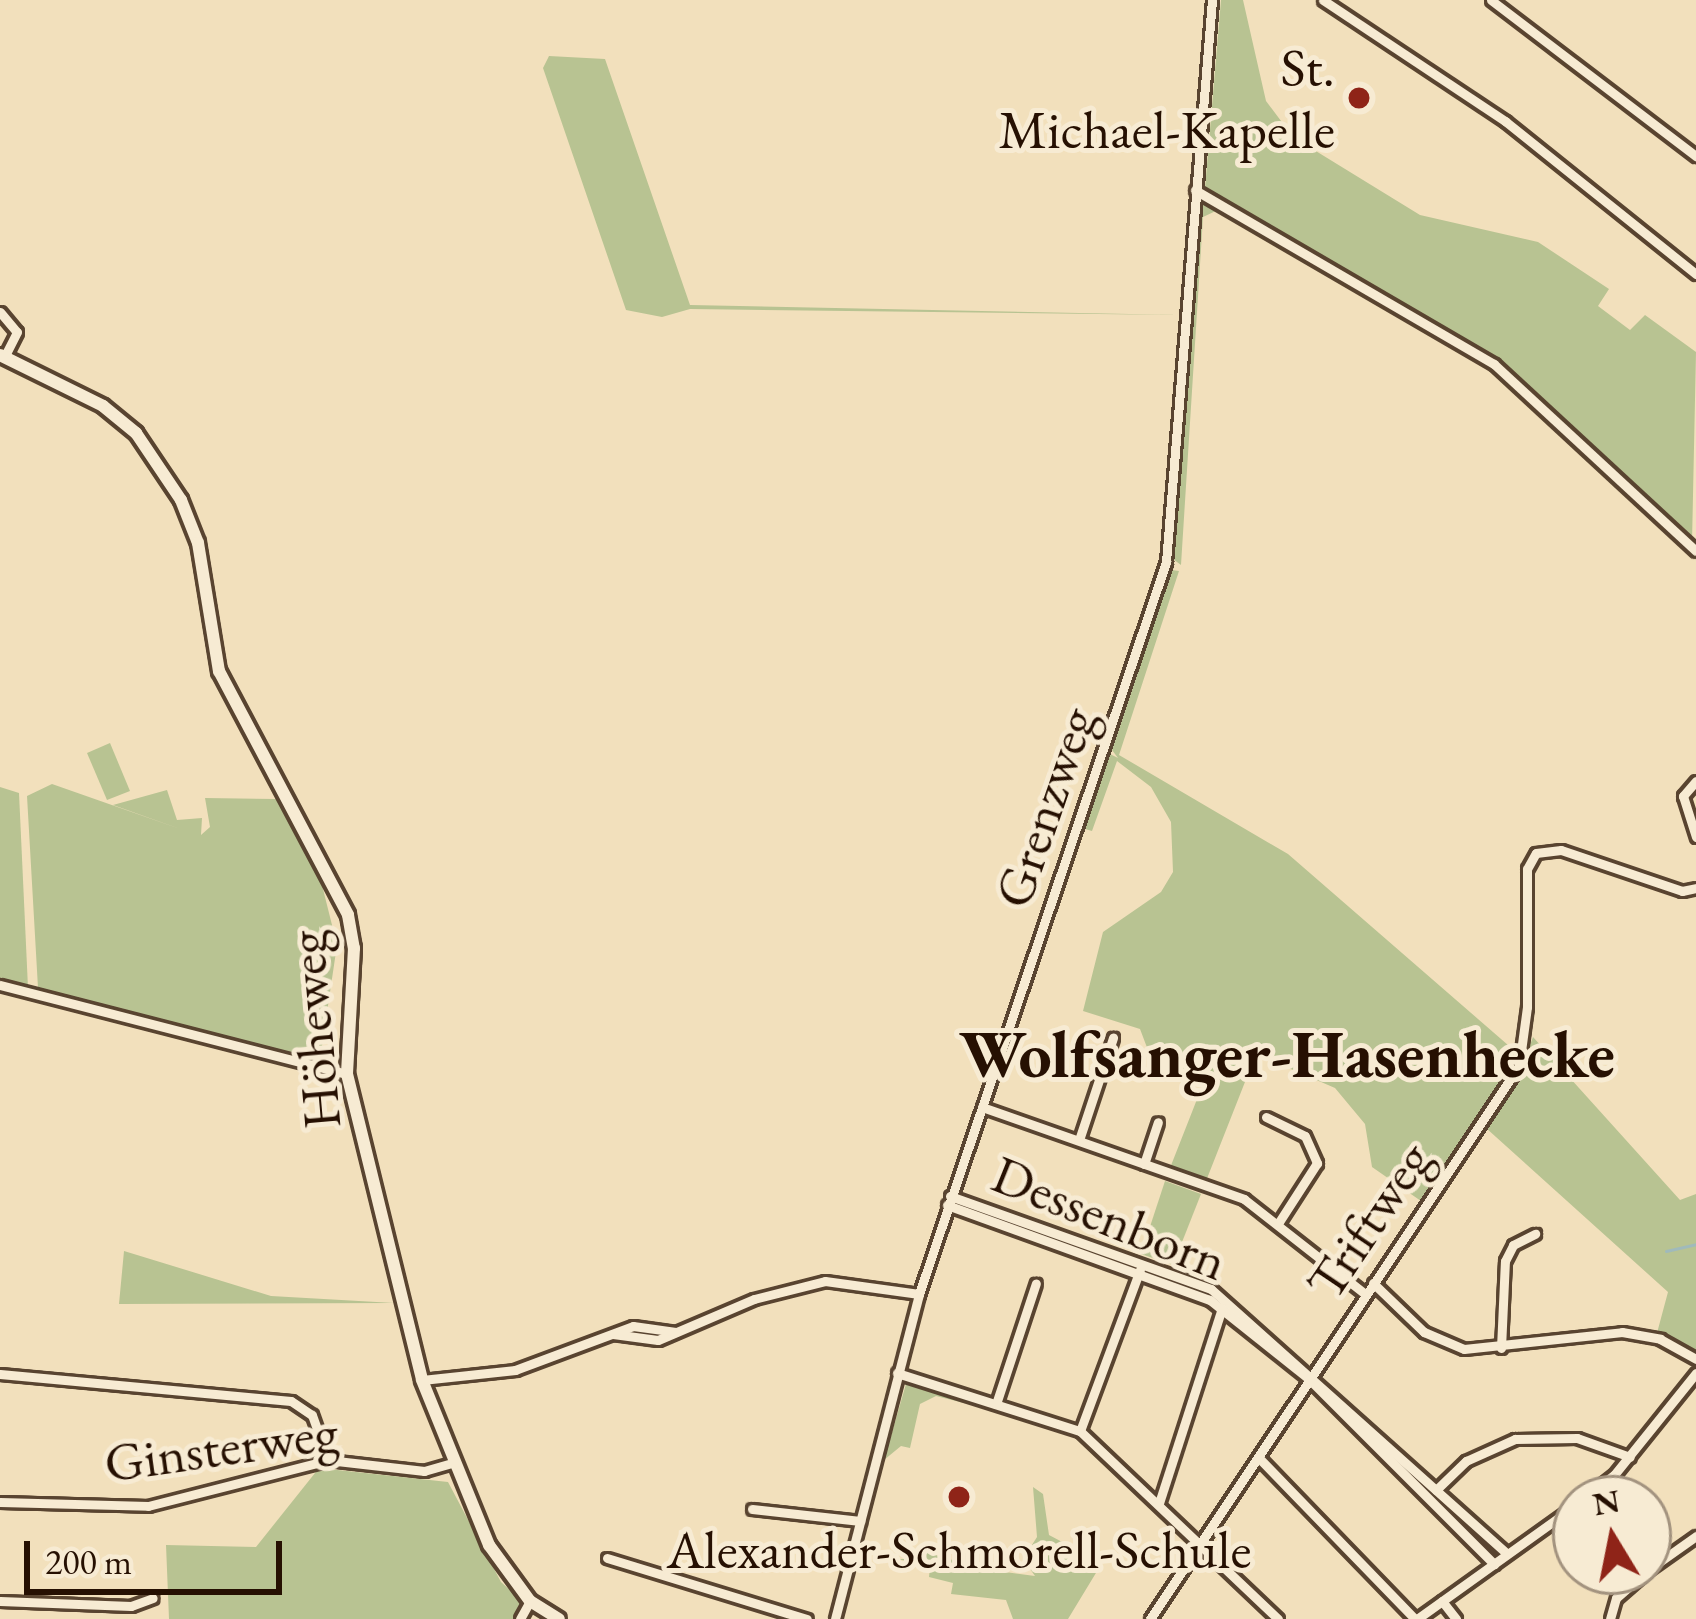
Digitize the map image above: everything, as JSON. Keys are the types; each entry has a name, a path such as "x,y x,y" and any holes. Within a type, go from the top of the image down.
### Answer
{"street":[{"name":"Grenzweg","path":"835,1619 919,1294 1166,562 1212,0"},
{"path":"1323,0 1498,116 1696,274"},
{"path":"1491,0 1696,156"},
{"path":"1196,190 1494,364 1696,551"},
{"path":"0,312 16,332 2,358"},
{"name":"Höheweg","path":"2,358 83,392 136,434 182,500 201,561 219,671 348,915 355,948 347,1074 422,1380 489,1545 530,1600 560,1619"},
{"path":"1696,782 1683,796 1696,837"},
{"name":"Triftweg","path":"1150,1619 1519,1066 1527,869 1536,853 1561,850 1682,891 1696,888"},
{"path":"0,985 347,1074"},
{"path":"1079,1141 1113,1038"},
{"path":"982,1107 1244,1199 1365,1294"},
{"path":"1266,1117 1305,1136 1317,1163 1279,1222"},
{"path":"1144,1164 1158,1122"},
{"name":"Dessenborn","path":"949,1201 1140,1270 1222,1308 1311,1376 1494,1564"},
{"name":"Dessenborn","path":"949,1201 1211,1288 1507,1553"},
{"path":"1501,1348 1505,1261 1513,1245 1535,1234"},
{"path":"1080,1431 1140,1270"},
{"path":"613,1334 647,1342 767,1294 825,1281 919,1294"},
{"path":"996,1404 1036,1283"},
{"path":"1373,1283 1438,1340 1501,1348 1622,1332 1660,1339 1696,1360"},
{"path":"1159,1503 1222,1308"},
{"path":"422,1380 515,1370 646,1323 676,1332"},
{"path":"897,1373 1080,1431 1278,1619"},
{"path":"1610,1475 1630,1457 1696,1373"},
{"path":"0,1374 291,1401 312,1415 328,1460"},
{"path":"1436,1490 1466,1461 1515,1439 1577,1438 1630,1457"},
{"path":"1258,1456 1416,1619 1552,1522"},
{"name":"Ginsterweg","path":"0,1502 148,1506 328,1460 424,1471 452,1463"},
{"path":"752,1509 860,1521"},
{"path":"607,1558 807,1619"},
{"path":"0,1601 131,1606 153,1598"},
{"path":"520,1619 530,1600"},
{"path":"1442,1601 1456,1619"}],"green space":[{"path":"1221,0 1243,0 1266,101 1293,137 1420,215 1538,242 1609,289 1598,306 1630,330 1645,315 1696,352 1692,543 1493,357 1205,188"},
{"path":"549,56 605,59 690,305 1180,315 690,309 662,317 626,310 543,68"},
{"path":"1208,202 1220,209 1203,217 1181,565 1173,559 1200,207"},
{"path":"1172,570 1179,571 1119,755 1288,854 1516,1052 1527,1053 1533,1037 1680,1200 1696,1194 1696,1354 1657,1333 1668,1292 1476,1119 1421,1201 1372,1167 1365,1124 1335,1088 1256,1054 1206,1181 1170,1168 1203,1084 1154,1066 1140,1029 1083,1011 1103,932 1161,892 1173,872 1171,822 1151,787 1117,761 1092,831 1085,829 1110,754 1118,758 1112,750"},
{"path":"110,743 130,791 107,800 87,753"},
{"path":"52,784 183,830 113,805 167,790 177,820 202,818 201,835 210,827 205,798 276,799 322,885 337,945 321,1053 308,1057 38,988 27,796"},
{"path":"0,787 19,793 28,988 0,980"},
{"path":"1165,1181 1201,1194 1173,1265 1141,1254"},
{"path":"124,1251 271,1296 394,1303 119,1304"},
{"path":"906,1384 968,1404 936,1396 920,1404 910,1448 901,1446 884,1460"},
{"path":"319,1468 448,1482 501,1582 522,1601 516,1619 169,1619 166,1545 256,1547"},
{"path":"1033,1487 1043,1494 1049,1535 1102,1563 1068,1619 1013,1619 1006,1600 951,1594 953,1583 929,1577 930,1567 898,1559 920,1559 922,1551 956,1561 960,1544 982,1569 1035,1576 1023,1559 1037,1537"}],"waterway":[{"path":"1666,1251 1696,1244"}],"place":[{"name":"St. Michael-Kapelle","path":"1359,98"},
{"name":"Alexander-Schmorell-Schule","path":"959,1497"}],"district":[{"name":"Wolfsanger-Hasenhecke","path":"1287,1055"}]}
